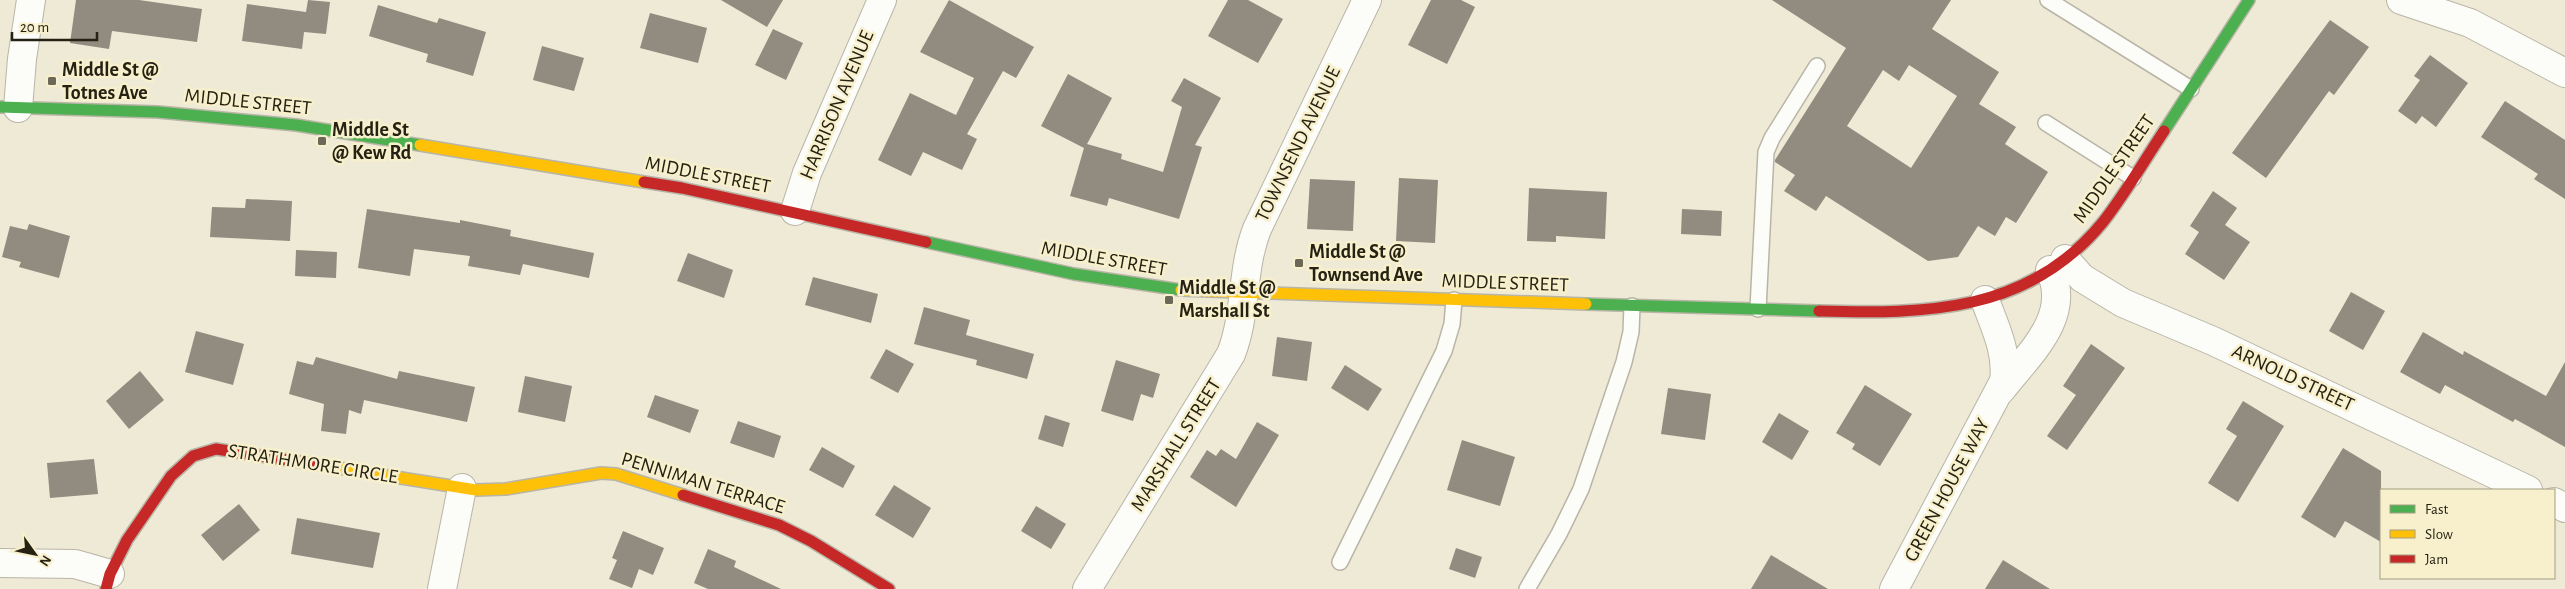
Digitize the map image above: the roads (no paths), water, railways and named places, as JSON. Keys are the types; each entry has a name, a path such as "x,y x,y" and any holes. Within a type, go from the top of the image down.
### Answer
{"street":[{"path":"9,107 22,59 31,0"},
{"name":"HARRISON AVENUE","path":"795,211 807,173 882,0"},
{"name":"TOWNSEND AVENUE","path":"1244,293 1248,257 1257,229 1367,0"},
{"name":"MIDDLE STREET","path":"9,107 158,112 286,124 627,178 795,211 1074,274 1177,290 1876,313 1926,311 1985,300 2018,288 2058,265 2097,228 2133,178 2249,0"},
{"path":"2401,0 2470,23 2565,73"},
{"path":"2000,391 2036,347 2054,312 2058,265"},
{"name":"ARNOLD STREET","path":"2058,265 2123,303 2213,341 2526,489"},
{"name":"MARSHALL STREET","path":"1087,589 1231,354 1241,323 1244,293"},
{"path":"1985,300 2005,360 2004,382 2000,391"},
{"name":"GREEN HOUSE WAY","path":"1894,589 2000,391"},
{"name":"STRATHMORE CIRCLE","path":"108,582 128,540 171,476 193,456 205,451 230,449 462,488"},
{"name":"PENNIMAN TERRACE","path":"462,488 506,489 601,473 633,477 779,524 811,541 889,589"},
{"path":"442,589 462,488"},
{"path":"0,563 75,564 108,582"}],"lane":[{"path":"2048,0 2192,89"},
{"path":"1758,309 1766,152 1772,138 1817,66"},
{"path":"2046,122 2133,178"},
{"path":"1340,562 1444,351 1452,324 1454,300"},
{"path":"1527,589 1559,534 1581,489 1624,362 1631,332 1632,306"}],"place":[{"name":"Middle St @ Totnes Ave","path":"52,81"},
{"name":"Middle St @ Kew Rd","path":"322,141"},
{"name":"Middle St @ Townsend Ave","path":"1299,263"},
{"name":"Middle St @ Marshall St","path":"1169,300"}]}
